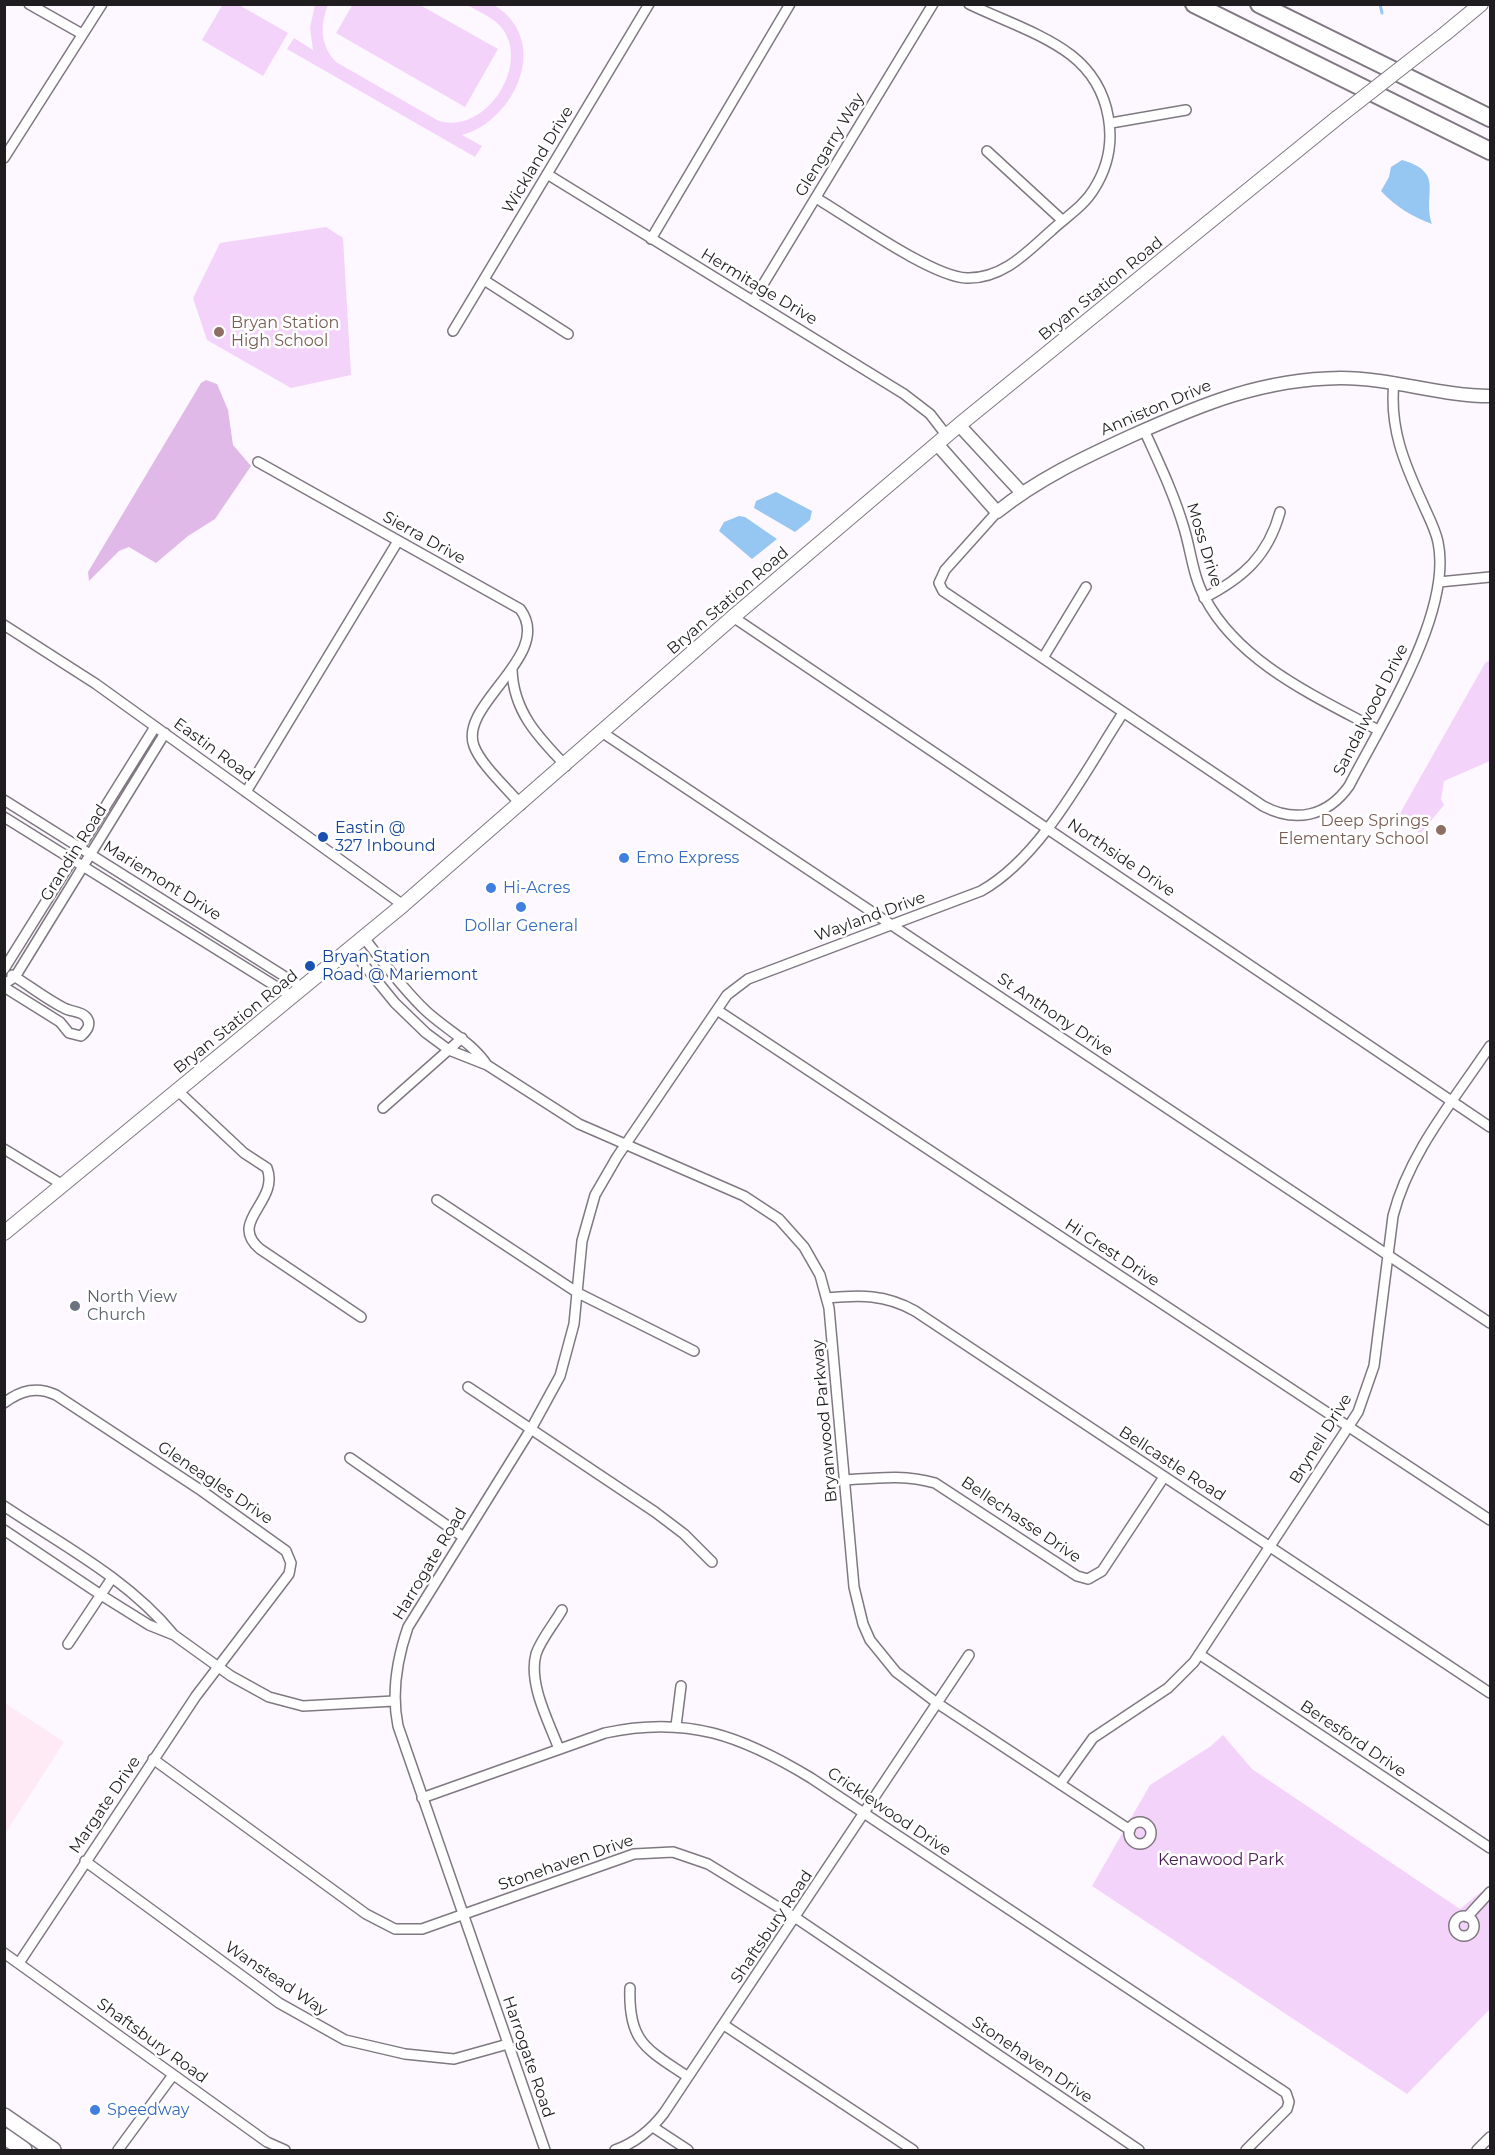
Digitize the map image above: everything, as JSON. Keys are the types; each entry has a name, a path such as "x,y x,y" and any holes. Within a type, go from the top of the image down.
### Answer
{"highway":[{"path":"1194,4 1491,151"},
{"path":"1259,4 1491,118"},
{"path":"4,2116 53,2151"},
{"path":"4,2136 24,2151"}],"main road":[{"name":"Bryan Station Road","path":"4,1233 404,905 734,617 959,425 1336,118 1481,4"}],"street":[{"path":"29,4 82,34"},
{"path":"4,158 102,4"},
{"name":"Wickland Drive","path":"453,331 649,4"},
{"path":"651,239 790,4"},
{"name":"Glengarry Way","path":"753,301 933,4"},
{"path":"816,198 932,268 966,278 984,277 1009,266 1086,200 1098,183 1108,153 1112,123 1099,88 1091,74 1070,55 969,4"},
{"path":"1112,123 1186,110"},
{"path":"987,151 1062,220"},
{"name":"Hermitage Drive","path":"547,174 913,400 930,414 942,440"},
{"path":"484,280 568,334"},
{"name":"Anniston Drive","path":"939,583 945,570 957,555 997,513 1022,493 1066,466 1212,400 1260,387 1341,378 1394,382 1452,394 1491,396"},
{"name":"Sandalwood Drive","path":"939,583 943,591 1263,806 1284,815 1298,816 1324,810 1342,795 1378,730 1427,630 1439,582 1438,541 1395,434 1391,402 1394,382"},
{"path":"959,425 1022,493"},
{"name":"Moss Drive","path":"1144,430 1175,500 1204,598 1225,626 1272,669 1378,730"},
{"path":"942,440 997,513"},
{"name":"Sierra Drive","path":"258,462 520,609 529,629 512,668 475,725 473,740 479,755 521,804"},
{"path":"1204,598 1243,575 1256,562 1272,538 1280,512"},
{"path":"246,792 398,541"},
{"path":"1439,582 1491,577"},
{"path":"1043,658 1086,587"},
{"name":"Northside Drive","path":"734,617 1491,1127"},
{"name":"Eastin Road","path":"4,625 73,668 404,905"},
{"path":"512,668 516,700 525,720 566,766"},
{"name":"Wayland Drive","path":"625,1145 734,987 748,979 981,891 994,884 1021,862 1048,827 1123,713"},
{"name":"Grandin Road","path":"4,970 156,727"},
{"name":"Grandin Road","path":"4,985 15,977 165,733"},
{"name":"St Anthony Drive","path":"603,733 1491,1323"},
{"name":"Mariemont Drive","path":"4,801 91,855 298,992"},
{"name":"Mariemont Drive","path":"4,818 298,992"},
{"name":"Bryanwood Parkway","path":"364,938 416,1000 481,1055 488,1065"},
{"name":"Bryanwood Parkway","path":"351,949 403,1012 449,1050 488,1065 579,1124 744,1196 779,1219 804,1246 820,1275 827,1298 846,1480 854,1587 862,1624 882,1657 896,1672 937,1703 1130,1830"},
{"path":"4,970 66,1009 82,1013 87,1018 89,1026 87,1032 81,1036 69,1033 60,1022 4,985"},
{"name":"Hi Crest Drive","path":"717,1010 1491,1520"},
{"path":"383,1108 462,1038"},
{"name":"Brynell Drive","path":"1060,1784 1093,1738 1180,1679 1199,1654 1349,1427 1365,1397 1374,1366 1393,1216 1405,1176 1491,1046"},
{"path":"178,1091 244,1153 267,1168 268,1188 249,1224 247,1234 249,1239 260,1249 361,1317"},
{"name":"Harrogate Road","path":"545,2151 422,1798 398,1726 394,1701 398,1660 408,1627 462,1536 531,1429 567,1358 578,1293 582,1241 590,1206 600,1184 625,1145"},
{"path":"4,1149 63,1185"},
{"path":"437,1200 578,1293 694,1351"},
{"name":"Bellcastle Road","path":"827,1298 864,1295 899,1302 1491,1692"},
{"path":"468,1387 671,1524 712,1562"},
{"name":"Gleneagles Drive","path":"4,1403 32,1390 41,1389 57,1395 212,1497 286,1551 291,1563 290,1575 219,1667"},
{"path":"350,1458 462,1536"},
{"name":"Bellechasse Drive","path":"846,1480 894,1476 911,1477 935,1483 1077,1576 1088,1579 1102,1571 1164,1477"},
{"path":"4,1506 112,1578 156,1613 174,1635"},
{"path":"15,1513 4,1529 101,1595 149,1625 174,1635 219,1667 269,1697 303,1706 394,1701"},
{"path":"68,1644 112,1578"},
{"path":"559,1749 535,1678 534,1665 540,1646 562,1610"},
{"name":"Beresford Drive","path":"1199,1654 1491,1848"},
{"name":"Shaftsbury Road","path":"615,2151 633,2142 653,2127 688,2078 969,1655"},
{"name":"Margate Drive","path":"19,1963 196,1696 219,1667"},
{"path":"676,1726 681,1686"},
{"name":"Cricklewood Drive","path":"422,1798 559,1749 630,1728 676,1726 719,1733 759,1748 811,1778 1281,2089 1288,2096 1289,2102 1284,2113 1246,2151"},
{"name":"Stonehaven Drive","path":"153,1760 382,1925 409,1931 463,1915 616,1860 659,1851 689,1856 708,1864 796,1918 1139,2151"},
{"name":"Wanstead Way","path":"86,1861 279,2003 345,2040 405,2054 454,2060 508,2044"},
{"path":"1467,1917 1491,1892"},
{"name":"Shaftsbury Road","path":"4,1953 267,2142 285,2151"},
{"path":"630,1988 630,2011 638,2036 646,2047 688,2078"},
{"path":"724,2025 913,2151"},
{"path":"118,2151 173,2075"},
{"path":"653,2127 688,2151"},
{"path":"1477,2151 1491,2137"}],"shaded area":[{"path":"206,380 217,384 228,410 233,445 251,466 215,519 188,536 156,563 129,547 119,551 89,581 88,572 201,383"},
{"path":"5,1703 64,1742 5,1834"}],"green space":[{"path":"223,4 239,5 288,33 263,76 202,40"},
{"path":"315,4 328,5 323,35 327,49 336,62 437,120 454,123 470,119 485,110 506,81 510,64 510,47 501,26 467,5 490,4 505,13 521,37 523,54 521,72 515,89 493,118 478,129 462,135 482,146 475,157 287,49 294,38 313,50 310,28"},
{"path":"353,4 420,5 498,49 465,107 336,33"},
{"path":"326,227 343,238 351,375 291,388 207,340 193,298 220,243"},
{"path":"1490,660 1490,761 1444,781 1441,799 1444,805 1420,834 1399,815 1485,663"},
{"name":"Kenawood Park","path":"1223,1735 1252,1769 1460,1909 1481,1892 1490,1900 1490,2009 1407,2094 1092,1886 1150,1785 1211,1746"}],"water":[{"path":"1402,160 1416,165 1424,171 1428,178 1432,224 1404,210 1381,191 1389,177 1391,167"},
{"path":"776,492 812,511 810,520 795,532 754,508 756,501"},
{"path":"739,516 745,517 777,539 752,559 719,531 724,522"}],"waterway":[{"path":"1380,4 1382,13"}],"place":[{"name":"Bryan Station High School","path":"219,332"},
{"name":"Deep Springs Elementary School","path":"1441,830"},
{"name":"Eastin @ 327 Inbound","path":"323,837"},
{"name":"Emo Express","path":"624,858"},
{"name":"Hi-Acres","path":"491,888"},
{"name":"Dollar General","path":"521,907"},
{"name":"Bryan Station Road @ Mariemont","path":"310,966"},
{"name":"North View Church","path":"75,1306"},
{"name":"Speedway","path":"95,2110"}]}
